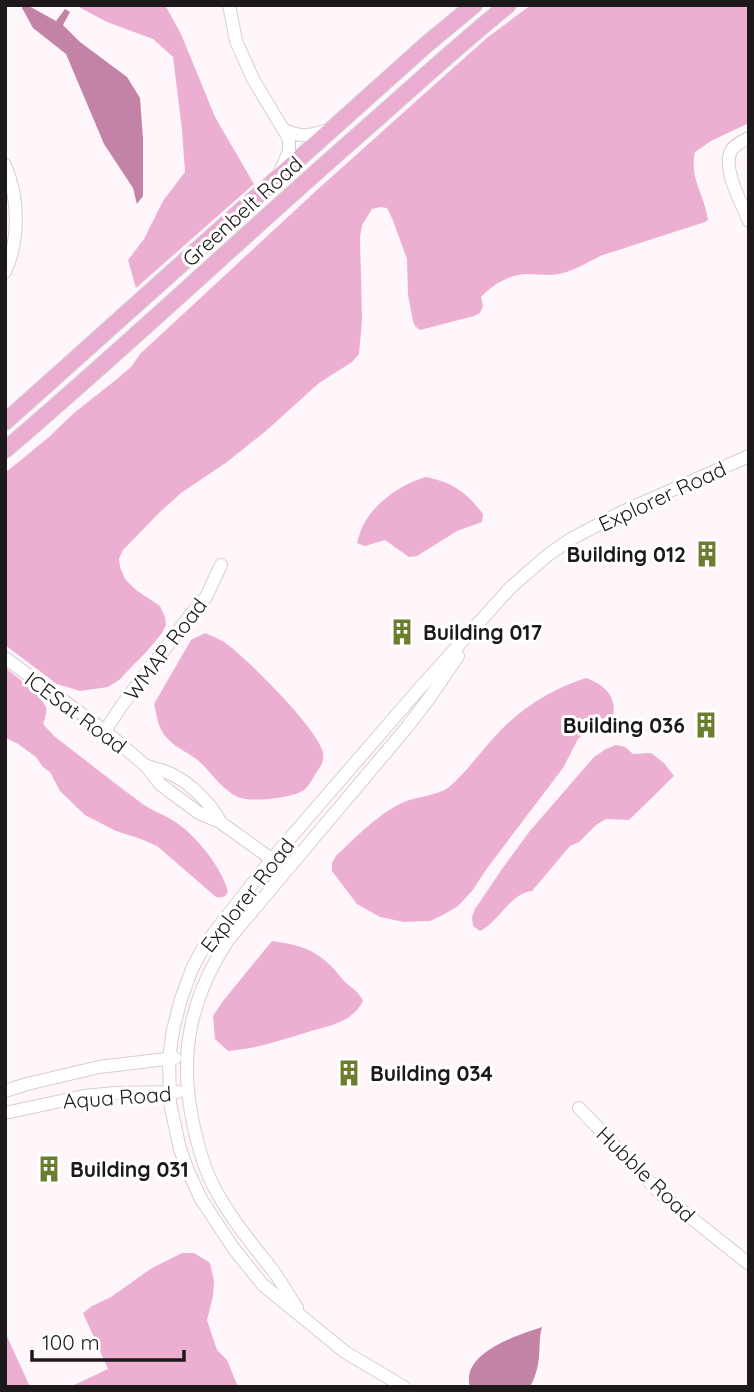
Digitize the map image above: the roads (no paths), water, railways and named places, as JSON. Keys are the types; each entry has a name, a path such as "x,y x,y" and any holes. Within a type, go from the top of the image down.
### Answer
{"main road":[{"name":"Greenbelt Road","path":"5,450 76,390 203,273 481,26 508,5"},
{"name":"Greenbelt Road","path":"5,422 468,8"},
{"path":"349,114 364,130"}],"street":[{"path":"229,5 236,41 253,79 289,139 289,151 274,181"},
{"path":"284,130 295,135 309,136 332,129"},
{"path":"749,138 737,144 731,151 729,161 733,185 749,221"},
{"path":"5,165 12,188 16,231 5,272"},
{"name":"Explorer Road","path":"404,1387 345,1352 263,1285 234,1249 201,1199 180,1149 170,1093 169,1058 181,999 197,959 216,930 272,859 419,689 527,572 571,539 622,512 749,456"},
{"name":"WMAP Road","path":"105,731 145,674 206,597 221,565"},
{"name":"Explorer Road","path":"303,1317 276,1275 229,1214 204,1166 195,1136 188,1092 186,1059 190,1029 215,961 228,940 408,726 482,619"},
{"name":"ICESat Road","path":"5,658 105,731 146,766 160,785 199,813 220,821 286,871"},
{"name":"Aqua Road","path":"5,1091 99,1067 169,1058 186,1059"},
{"name":"Aqua Road","path":"5,1113 84,1096 188,1092"},
{"name":"Hubble Road","path":"579,1108 660,1193 749,1264"}],"place":[{"name":"Building 012","path":"707,554"},
{"name":"Building 017","path":"402,632"},
{"name":"Building 036","path":"706,725"},
{"name":"Building 034","path":"349,1073"},
{"name":"Building 031","path":"49,1169"}]}
